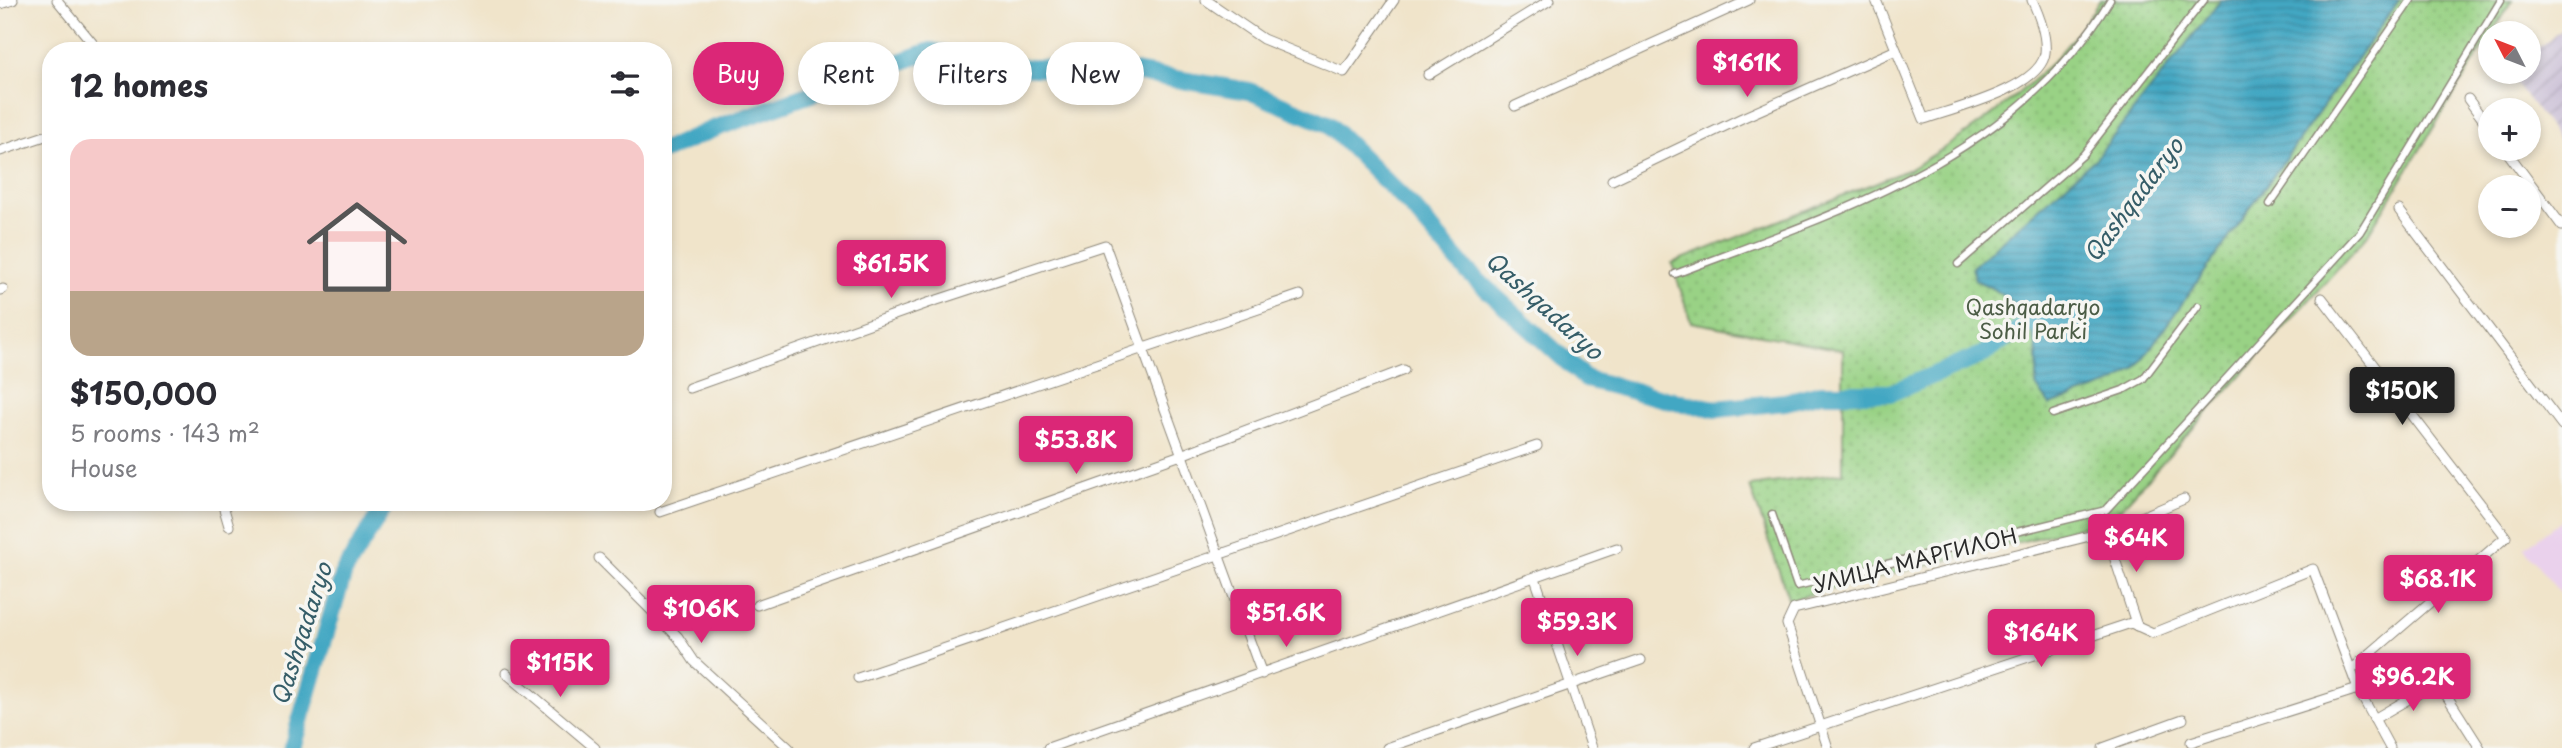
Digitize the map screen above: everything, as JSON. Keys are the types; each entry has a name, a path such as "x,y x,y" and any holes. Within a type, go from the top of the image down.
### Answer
{"street":[{"path":"0,5 13,0"},
{"path":"57,0 92,42"},
{"path":"1206,0 1263,39 1344,72 1394,0"},
{"path":"1428,75 1550,0"},
{"path":"1515,106 1749,0"},
{"path":"1876,0 1924,119 2009,90 2038,69 2045,54 2039,16 2032,0"},
{"path":"1675,274 1811,222 1934,168 1983,135 2037,92 2095,26 2110,0"},
{"path":"1958,264 2083,155 2204,0"},
{"path":"2270,204 2411,0"},
{"path":"1772,513 1797,586 2106,510 2360,232 2501,0"},
{"path":"1612,180 1742,118 1896,50"},
{"path":"2468,99 2478,113"},
{"path":"0,152 42,137"},
{"path":"2514,161 2562,226"},
{"path":"2399,210 2562,425"},
{"path":"689,388 928,303 1105,246 1262,674"},
{"path":"672,508 1300,295"},
{"path":"2322,298 2505,537 2351,670"},
{"path":"2053,414 2123,390 2143,379 2198,306"},
{"path":"757,605 1181,455 1404,370"},
{"path":"859,678 1537,446"},
{"name":"УЛИЦА МАРГИЛОН","path":"1828,748 1787,624 1794,609 2106,532 2184,499"},
{"path":"225,511 229,526"},
{"path":"2106,532 2137,626"},
{"path":"1048,748 1617,548"},
{"path":"599,558 678,638 694,661 789,748"},
{"path":"1754,748 2131,623 2153,633 2313,569 2358,689 2390,748"},
{"path":"1535,578 1592,748"},
{"path":"1387,748 1641,660"},
{"path":"506,673 594,748"},
{"path":"2374,719 2438,682 2480,748"},
{"path":"2192,742 2358,689"},
{"path":"2103,748 2183,719"}],"shaded area":[{"path":"2562,29 2562,144 2541,116 2541,98 2528,98 2517,84 2541,84 2541,46"},
{"path":"2562,519 2562,596 2524,548"}],"green space":[{"name":"Qashqadaryo Sohil Parki","path":"2100,0 2512,0 2499,21 2478,21 2478,55 2367,236 2111,519 1789,600 1750,486 1843,473 1843,350 1691,322 1672,263 1910,169 1964,135 2016,96 2062,51"}],"water":[{"path":"2221,0 2399,0 2136,368 2114,383 2050,405 2036,386 2037,349 2027,321 2007,298 1975,280 1972,267 2096,158"}],"waterway":[{"name":"Qashqadaryo","path":"672,147 713,129 931,51 1010,67 1133,72 1249,91 1328,124 1411,206 1468,272 1586,379 1677,402 1717,409 1785,402 1821,393 1890,393 1982,355 2020,328 2050,313"},
{"name":"Qashqadaryo","path":"292,748 344,572 381,511"}]}
